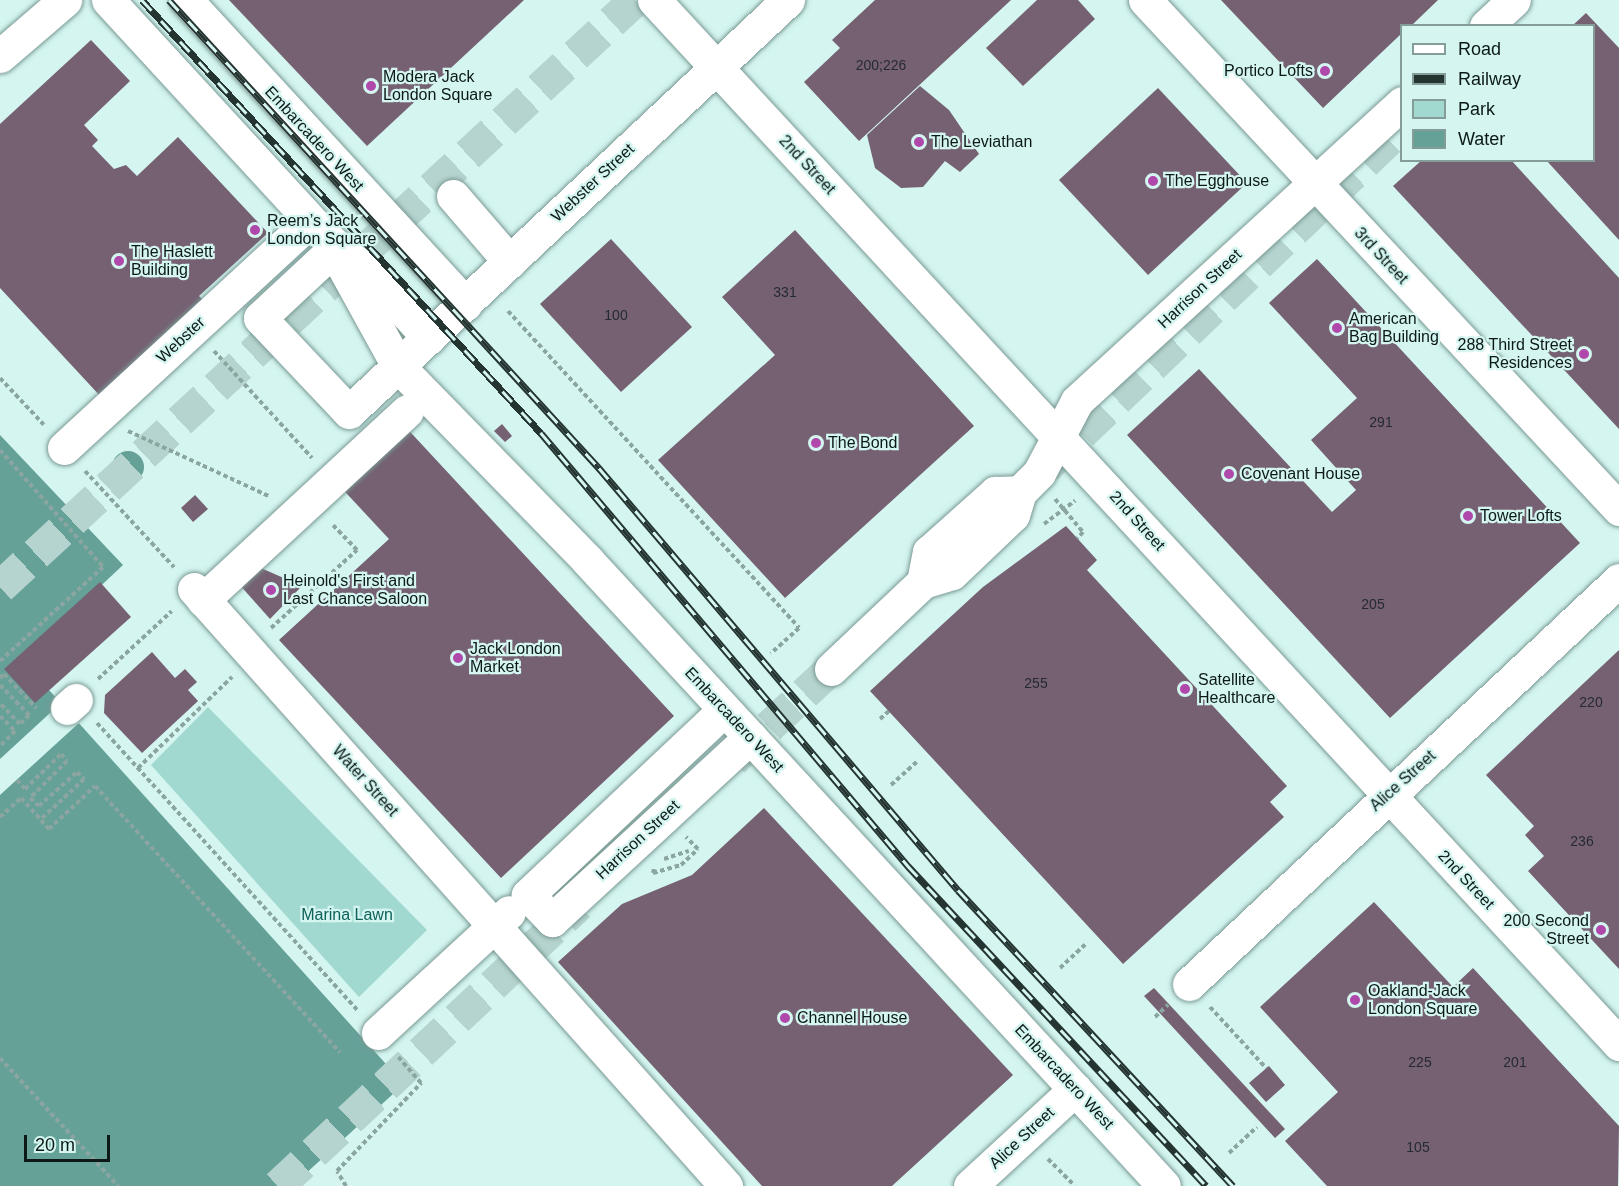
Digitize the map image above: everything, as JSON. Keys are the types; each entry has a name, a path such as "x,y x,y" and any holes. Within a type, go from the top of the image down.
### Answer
{"street":[{"path":"0,56 65,0"},
{"name":"Embarcadero West","path":"108,0 320,240 398,366 750,737 1164,1186"},
{"name":"Embarcadero West","path":"186,0 466,304"},
{"name":"2nd Street","path":"654,0 1619,1044"},
{"name":"Webster Street","path":"349,412 788,0"},
{"name":"3rd Street","path":"1145,0 1619,509"},
{"path":"1488,24 1514,0"},
{"name":"Harrison Street","path":"831,669 923,582 952,573 1013,515 1029,483 1059,437 1077,401 1400,104"},
{"path":"453,196 510,262"},
{"path":"260,318 320,240"},
{"name":"Embarcadero West","path":"320,240 370,274 429,338"},
{"name":"Webster","path":"64,448 235,290 320,240"},
{"path":"235,290 374,442"},
{"path":"199,595 314,497 407,411"},
{"name":"Alice Street","path":"1189,984 1387,794 1619,580"},
{"name":"Water Street","path":"199,595 726,1186"},
{"path":"378,1033 724,710"},
{"name":"Harrison Street","path":"528,895 552,920 750,737"},
{"name":"Alice Street","path":"970,1186 1075,1089"}],"path":[{"path":"508,310 799,628 771,653"},
{"path":"138,768 357,550 314,497 194,328"},
{"path":"0,378 199,595 63,708"},
{"path":"98,417 314,497"},
{"path":"0,450 103,567 0,662"},
{"path":"1029,483 1083,532 1077,539"},
{"path":"1044,524 1079,498"},
{"path":"0,678 4,674 63,708 138,768 421,1083 338,1171 346,1186"},
{"path":"0,685 29,715 20,724 0,703"},
{"path":"880,719 889,711"},
{"path":"0,716 15,731 0,746"},
{"path":"17,780 25,789 61,754 68,761 30,798 39,806 77,772 84,779 40,820"},
{"path":"891,785 918,761"},
{"path":"0,817 21,798 49,829 95,786 340,1052"},
{"path":"681,865 653,873 655,862 689,851"},
{"path":"1060,968 1087,943"},
{"path":"1155,1017 1189,984 1266,1068"},
{"path":"0,1058 118,1186"},
{"path":"1229,1153 1257,1127"},
{"path":"1048,1159 1075,1186"}],"green space":[{"name":"Marina Lawn","path":"208,707 427,930 359,997 151,765"}],"water":[{"path":"0,435 123,565 22,660 404,1084 292,1186 0,1186"},
{"path":"128,451 139,456 144,467 139,478 128,483 117,478 112,467 117,456"}],"pier":[{"path":"62,702 80,722 0,795 0,759"}],"building":[{"name":"Modera Jack London Square","path":"229,0 524,0 367,146"},
{"path":"875,0 1011,0 859,141 804,82 840,48 832,40"},
{"path":"1037,0 1078,0 1095,19 1023,86 986,48"},
{"name":"Portico Lofts","path":"1221,0 1438,0 1413,24 1400,24 1400,35 1323,108"},
{"path":"1586,13 1619,48 1619,240 1548,162 1595,162 1595,24 1574,24"},
{"name":"The Haslett Building","path":"91,40 130,81 84,125 98,140 92,146 114,169 126,165 137,176 178,137 268,233 199,296 205,302 102,398 0,288 0,124"},
{"name":"The Leviathan","path":"920,86 949,110 979,154 960,172 945,161 923,187 901,188 875,168 867,135"},
{"name":"The Egghouse","path":"1158,88 1247,183 1148,275 1059,180"},
{"name":"288 Third Street Residences","path":"1420,162 1513,162 1619,278 1619,429 1393,186"},
{"name":"The Bond","path":"795,230 974,426 785,598 658,460 775,355 722,297"},
{"path":"611,239 692,327 621,392 540,304"},
{"path":"1317,259 1580,543 1390,718 1127,435 1199,369 1332,512 1356,490 1311,440 1357,398 1269,303"},
{"name":"Jack London Market","path":"400,421 674,716 501,878 279,640 389,539 335,481"},
{"path":"502,424 512,436 505,442 494,431"},
{"path":"195,495 208,509 193,522 181,508"},
{"path":"1066,526 1097,560 1087,570 1287,786 1270,802 1284,817 1123,964 870,691 983,587"},
{"name":"Heinold's First and Last Chance Saloon","path":"254,565 302,586 270,619 238,583"},
{"path":"100,582 131,617 35,703 4,669"},
{"path":"1619,650 1619,969 1528,871 1544,856 1525,835 1534,826 1486,775"},
{"path":"152,652 175,678 185,669 197,682 188,690 198,701 142,753 104,713 105,695"},
{"name":"Channel House","path":"764,808 1013,1075 892,1186 762,1186 558,962 622,904 692,875"},
{"path":"1374,902 1453,987 1473,968 1619,1126 1618,1186 1327,1186 1285,1141 1338,1092 1260,1007"},
{"path":"1154,988 1285,1129 1275,1138 1144,996"},
{"path":"1269,1066 1285,1085 1266,1102 1249,1083"}],"tunnel":[{"path":"0,587 635,0"},
{"path":"1046,467 1400,129"},
{"path":"733,760 851,650"},
{"path":"278,1186 579,904"}],"railway":[{"path":"142,0 541,433 908,866 1206,1186"},
{"path":"169,0 599,468 958,890 1233,1186"}],"place":[{"name":"Portico Lofts","path":"1325,71"},
{"name":"Modera Jack London Square","path":"371,86"},
{"name":"The Leviathan","path":"919,142"},
{"name":"The Egghouse","path":"1153,181"},
{"name":"Reem’s Jack London Square","path":"255,230"},
{"name":"The Haslett Building","path":"119,261"},
{"name":"American Bag Building","path":"1337,328"},
{"name":"288 Third Street Residences","path":"1584,354"},
{"name":"The Bond","path":"816,443"},
{"name":"Covenant House","path":"1229,474"},
{"name":"Tower Lofts","path":"1468,516"},
{"name":"Heinold's First and Last Chance Saloon","path":"271,590"},
{"name":"Jack London Market","path":"458,658"},
{"name":"Satellite Healthcare","path":"1185,689"},
{"name":"200 Second Street","path":"1601,930"},
{"name":"Oakland-Jack London Square","path":"1355,1000"},
{"name":"Channel House","path":"785,1018"}]}
